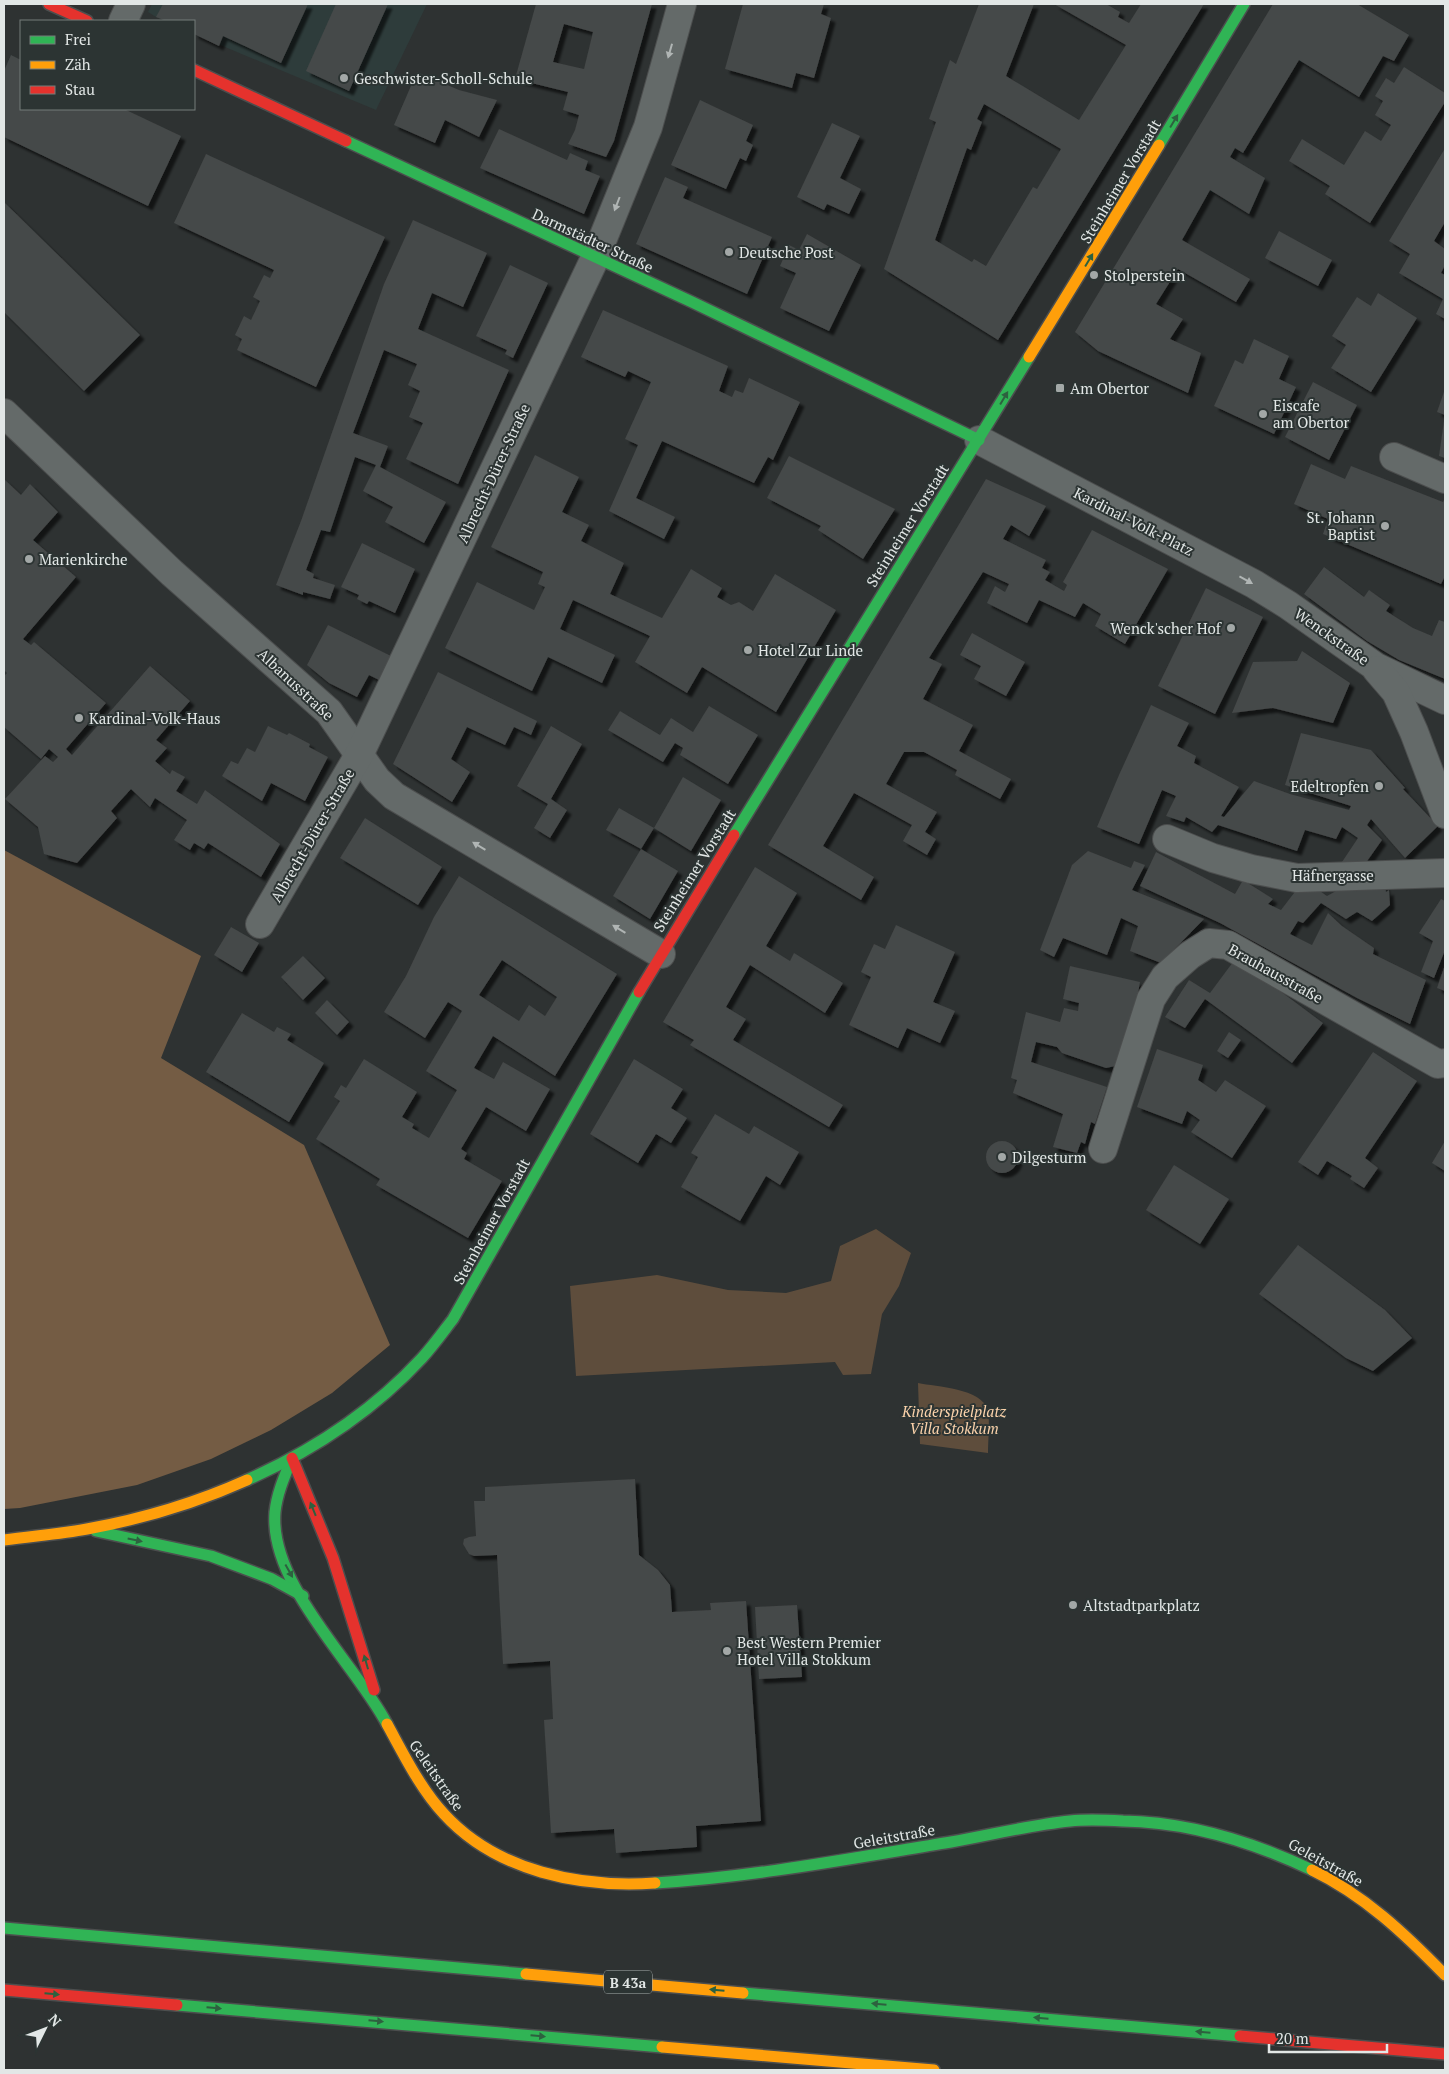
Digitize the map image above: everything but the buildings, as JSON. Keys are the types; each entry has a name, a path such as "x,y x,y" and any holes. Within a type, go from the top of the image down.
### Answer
{"main road":[{"path":"49,4 85,20"},
{"name":"Steinheimer Vorstadt","path":"4,1540 87,1529 152,1514 204,1499 249,1480 292,1458 343,1427 370,1406 418,1362 453,1319 661,954 901,562 979,440 1244,4"},
{"name":"Darmstädter Straße","path":"195,70 979,440"},
{"name":"Geleitstraße","path":"292,1458 279,1488 274,1515 275,1536 282,1559 322,1628 380,1709 414,1772 440,1810 474,1841 497,1855 515,1863 564,1877 606,1884 680,1882 838,1860 1071,1821 1102,1819 1162,1823 1245,1840 1302,1863 1341,1885 1372,1906 1429,1956 1445,1975"},
{"name":"Geleitstraße","path":"292,1458 333,1558 380,1709"},
{"path":"87,1529 211,1556 272,1579 303,1596"},
{"name":"B 43a","path":"4,1928 1445,2054"},
{"path":"4,1990 934,2070"}],"street":[{"path":"123,20 131,4"},
{"name":"Albrecht-Dürer-Straße","path":"260,924 359,755 595,258 648,127 682,4"},
{"name":"Albanusstraße","path":"4,413 172,573 329,712 377,780 394,796 661,954"},
{"name":"Kardinal-Volk-Platz","path":"979,440 1204,557 1288,605"},
{"path":"1394,457 1445,479"},
{"name":"Wenckstraße","path":"1288,605 1376,667 1445,700"},
{"name":"Wenckstraße","path":"1376,667 1396,692 1414,732 1445,814"},
{"name":"Häfnergasse","path":"1167,839 1213,858 1251,869 1297,878 1445,873"},
{"name":"Brauhausstraße","path":"1102,1149 1152,999 1165,976 1190,955 1209,943 1228,945 1438,1064 1445,1063"}],"shaded area":[{"name":"Geschwister-Scholl-Schule","path":"152,4 427,4 376,110 195,34 195,20 164,20 148,12"},
{"path":"4,850 201,956 161,1058 304,1145 390,1345 332,1393 271,1430 211,1459 137,1485 20,1508 4,1509"}],"green space":[{"path":"876,1229 911,1253 899,1286 882,1314 871,1374 843,1375 835,1362 576,1376 570,1286 657,1275 728,1290 786,1293 831,1281 840,1246"},
{"name":"Kinderspielplatz Villa Stokkum","path":"918,1383 968,1393 984,1403 989,1415 988,1453 920,1444"}],"traffic: fast":[{"path":"1159,145 1244,4"},
{"path":"346,141 692,302 979,440"},
{"path":"734,835 1029,357"},
{"path":"247,1480 295,1456 341,1428 384,1395 434,1344 453,1319 639,992"},
{"path":"292,1458 279,1491 275,1512 277,1540 285,1567 299,1595 317,1623 373,1700 387,1724"},
{"path":"96,1531 211,1556 272,1579 303,1596"},
{"path":"655,1883 803,1866 951,1842 1040,1825 1090,1820 1148,1822 1220,1835 1244,1842 1312,1870"},
{"path":"4,1928 526,1974"},
{"path":"743,1993 1240,2036"},
{"path":"177,2005 662,2047"}],"traffic: slow":[{"path":"1029,357 1159,145"},
{"path":"4,1540 77,1531 108,1525 188,1503 247,1480"},
{"path":"387,1724 413,1771 435,1804 465,1834 489,1850 515,1863 570,1879 627,1884 655,1883"},
{"path":"1312,1870 1349,1891 1383,1916 1445,1975"},
{"path":"526,1974 743,1993"},
{"path":"662,2047 934,2070"}],"traffic: jam":[{"path":"49,4 85,20"},
{"path":"195,70 346,141"},
{"path":"639,992 734,835"},
{"path":"292,1458 333,1558 374,1690"},
{"path":"4,1990 177,2005"},
{"path":"1240,2036 1445,2054"}],"place":[{"name":"Geschwister-Scholl-Schule","path":"344,78"},
{"name":"Deutsche Post","path":"729,252"},
{"name":"Stolperstein","path":"1094,275"},
{"name":"Am Obertor","path":"1060,388"},
{"name":"Eiscafe am Obertor","path":"1263,414"},
{"name":"St. Johann Baptist","path":"1385,526"},
{"name":"Marienkirche","path":"29,559"},
{"name":"Wenck'scher Hof","path":"1231,628"},
{"name":"Hotel Zur Linde","path":"748,650"},
{"name":"Kardinal-Volk-Haus","path":"79,718"},
{"name":"Edeltropfen","path":"1379,786"},
{"name":"Dilgesturm","path":"1002,1157"},
{"name":"Altstadtparkplatz","path":"1073,1605"},
{"name":"Best Western Premier Hotel Villa Stokkum","path":"727,1651"}]}
